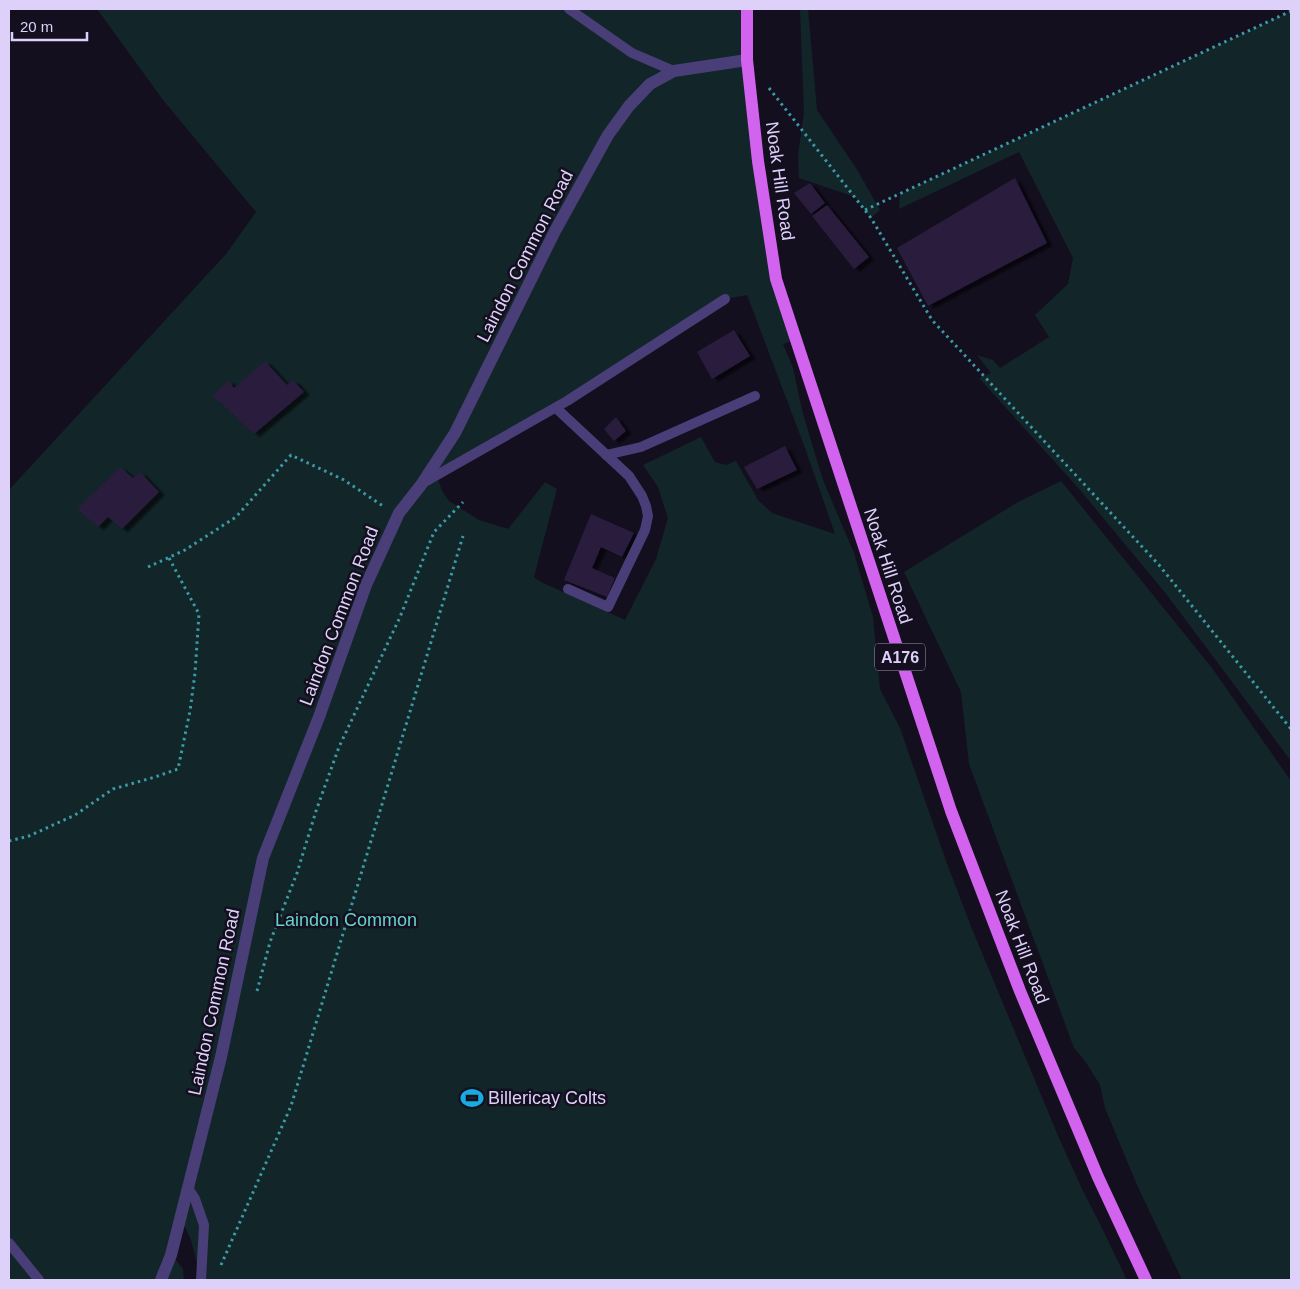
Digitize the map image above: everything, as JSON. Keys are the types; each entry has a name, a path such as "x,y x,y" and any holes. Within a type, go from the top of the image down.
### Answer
{"main road":[{"name":"Noak Hill Road","path":"747,9 748,60 758,161 776,279 955,820 1020,991 1098,1177 1146,1280"}],"street":[{"name":"Laindon Common Road","path":"161,1280 171,1254 221,1057 263,858 319,717 366,585 399,513 421,485 455,433 555,231 608,135 629,106 650,84 674,71 748,60"}],"lane":[{"path":"569,9 632,53 674,71"},
{"path":"421,485 556,408 725,299"},
{"path":"606,455 641,447 755,396"},
{"path":"556,408 629,476 642,496 648,516 645,530 608,607 568,589"},
{"path":"188,1188 204,1225 201,1278"},
{"path":"9,1243 39,1280"}],"path":[{"path":"865,210 1291,11"},
{"path":"748,60 871,218 932,320 1159,565 1291,730"},
{"path":"148,567 185,550 236,517 291,455 344,480 388,510 399,513"},
{"path":"255,998 270,942 297,873 316,811 339,747 400,617 434,532 463,502"},
{"path":"201,1278 219,1269 291,1106 463,536"},
{"path":"9,841 29,836 75,815 113,789 178,768 190,711 199,614 170,558"}],"green space":[{"name":"Laindon Common","path":"97,9 747,9 776,279 795,340 783,344 793,368 803,414 823,480 854,553 873,617 880,689 900,728 946,861 972,929 1059,1138 1127,1280 200,1280 191,1240 181,1218 171,1254 183,1269 184,1280 9,1280 9,490 226,254 256,212 163,100","holes":["747,295 805,448 835,534 772,513 758,500 736,461 726,465 715,462 701,437 643,465 658,487 668,518 656,559 625,620 541,582 534,577 557,489 545,482 508,529 479,520 449,501 442,491 437,476 725,299"]},
{"path":"800,9 808,9 817,110 856,168 880,210 871,218 855,197 799,178 798,155 804,112"},
{"path":"1291,11 1291,761 1167,595 1080,490 979,378 991,373 977,355 993,360 1000,368 1049,337 1035,315 1068,284 1073,258 1019,152 899,209 900,194"},
{"path":"1061,481 1212,668 1291,781 1291,1280 1182,1280 1137,1185 1105,1108 1100,1085 1085,1061 1074,1048 969,764 961,692 904,572 1018,502"}],"building":[{"path":"1015,178 1047,243 928,306 897,248"},
{"path":"810,183 825,203 811,214 794,193"},
{"path":"827,205 869,257 854,269 812,216"},
{"path":"734,330 750,356 712,379 697,352"},
{"path":"265,361 287,385 293,380 304,392 254,434 213,396 228,380 234,388"},
{"path":"616,417 626,431 614,441 604,429"},
{"path":"785,446 797,470 757,489 744,467"},
{"path":"120,467 133,478 140,472 159,492 122,529 108,517 98,527 77,509"},
{"path":"591,514 634,533 622,557 601,547 592,568 615,578 607,597 564,580"}],"place":[{"name":"Billericay Colts","path":"472,1098"}]}
